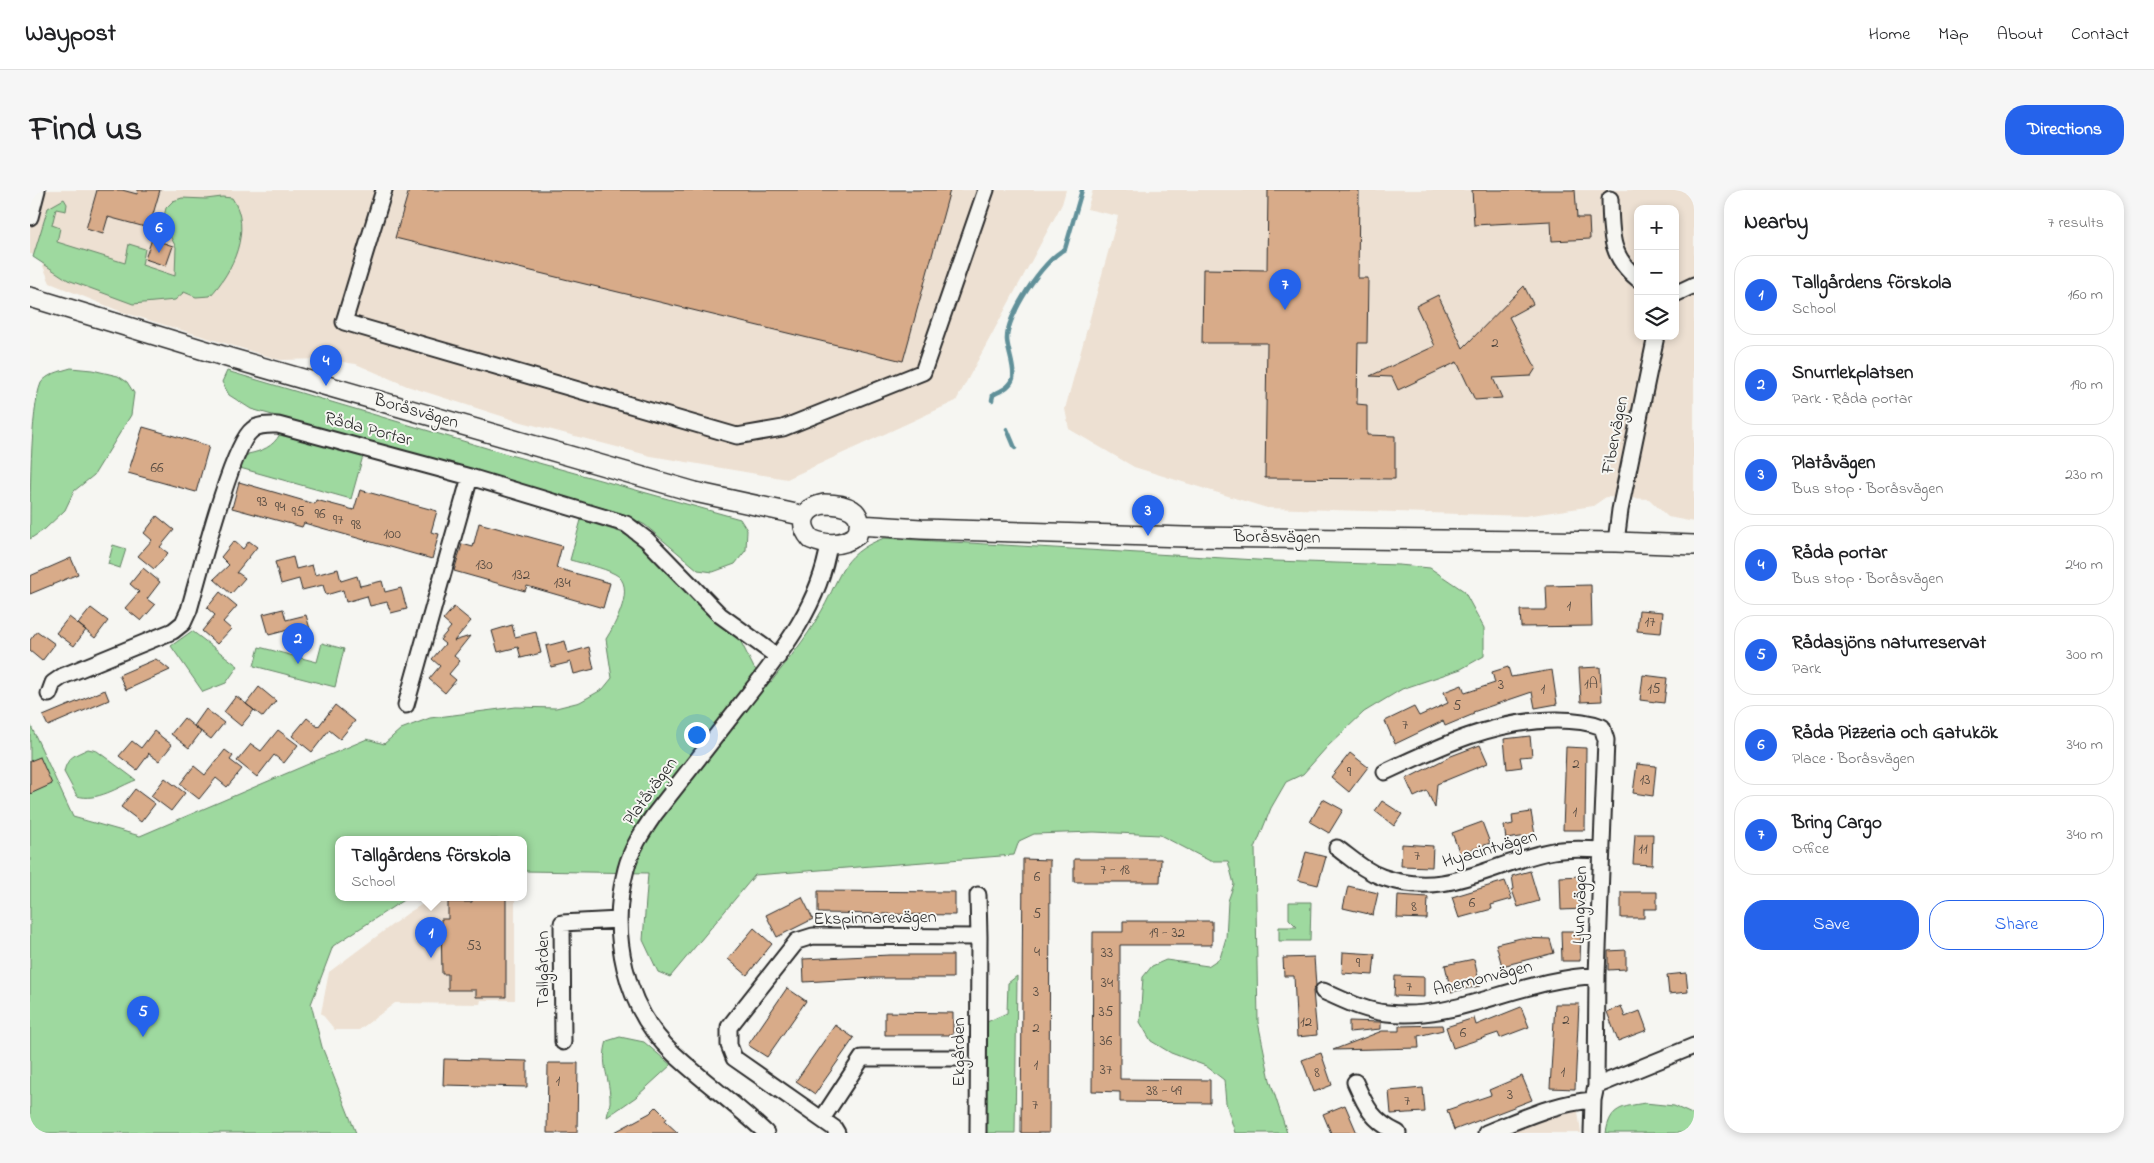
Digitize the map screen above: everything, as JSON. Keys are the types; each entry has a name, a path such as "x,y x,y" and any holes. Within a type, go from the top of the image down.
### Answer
{"street":[{"path":"30,217 37,190"},
{"path":"384,190 344,322 737,436 783,428 923,372 986,190"},
{"path":"1610,199 1612,242 1616,254 1628,272 1634,276"},
{"path":"1679,292 1694,284"},
{"name":"Boråsvägen","path":"30,297 221,356 694,492 805,516"},
{"name":"Fibervägen","path":"1616,542 1620,510 1655,340"},
{"name":"Råda Portar","path":"49,694 53,683 63,676 173,631 183,623 189,610 230,470 241,444 251,430 261,425 278,425 470,477 626,524 647,540 720,615 778,657"},
{"path":"406,705 470,477"},
{"path":"833,504 847,507 854,511 858,516 860,525 857,535 851,539 829,544 811,539 806,533 805,516 808,510 815,506 833,504"},
{"name":"Boråsvägen","path":"860,525 921,529 1186,537 1616,542 1694,546"},
{"name":"Platåvägen","path":"766,1133 745,1112 674,1054 648,1022 638,1005 628,980 621,950 619,920 626,867 639,838 654,815 778,657 802,623 819,586 829,544"},
{"name":"Ljungvägen","path":"1385,772 1458,739 1495,727 1521,722 1569,720 1591,722 1602,727 1606,740 1592,1133"},
{"name":"Hyacintvägen","path":"1337,848 1368,870 1383,877 1410,884 1453,882 1553,851 1576,849 1602,850"},
{"path":"978,895 979,937"},
{"name":"Tallgården","path":"563,1042 562,923 619,920"},
{"name":"Ekspinnarevägen","path":"837,1133 834,1128 822,1119 734,1058 729,1045 729,1027 797,941 813,936 979,937"},
{"name":"Ekgården","path":"978,1133 979,937"},
{"name":"Anemonvägen","path":"1323,991 1359,1007 1386,1013 1410,1014 1446,1011 1567,978 1597,975"},
{"path":"1486,1133 1542,1109 1594,1093 1694,1046"},
{"path":"822,1119 862,1058 957,1058"},
{"path":"1355,1082 1370,1113 1384,1126 1398,1133"}],"shaded area":[{"path":"30,190 1066,190 1062,204 956,401 787,479 651,456 514,420 407,386 356,364 324,359 280,360 122,312 50,283 39,256 30,254"},
{"path":"1093,190 1694,190 1694,522 1668,517 1649,499 1606,497 1593,506 1525,516 1267,508 1134,467 1069,429 1065,409 1118,216 1087,209"},
{"path":"428,901 515,901 515,1000 481,1000 480,1004 395,1003 359,1030 335,1030 321,1013 329,972 408,913"},
{"path":"1578,1111 1581,1133 1507,1133 1535,1122"}],"green space":[{"path":"182,198 206,199 232,198 238,210 241,223 240,236 233,262 210,296 196,297 184,292 175,300 133,304 68,280 33,257 48,208 64,199 67,204 66,211 56,209 52,225 60,228 57,242 125,263 129,244 145,249 142,265 175,276 176,247 165,227 164,216 166,208 173,201"},
{"path":"71,368 92,370 118,376 127,382 134,393 131,415 94,475 74,491 65,510 45,529 30,539 31,458 37,396 41,383 47,377"},
{"path":"227,371 510,455 740,519 747,530 746,550 735,564 713,572 698,570 645,525 624,514 251,409 229,395 222,382"},
{"path":"280,434 363,456 351,499 240,468 248,454 267,448"},
{"path":"581,520 620,532 636,540 657,559 692,598 739,638 754,668 771,682 813,626 842,570 849,561 858,552 884,538 1274,561 1399,565 1430,568 1464,591 1484,628 1484,656 1461,669 1402,689 1364,712 1327,747 1303,774 1286,782 1271,808 1255,848 1258,1022 1270,1080 1287,1133 1235,1133 1226,1103 1224,1080 1206,1066 1171,1053 1151,1041 1140,1022 1143,977 1152,966 1166,960 1208,966 1220,958 1226,938 1228,901 1234,884 1228,861 1210,861 1160,835 1094,832 1034,834 1019,841 1014,855 755,875 670,977 658,972 643,940 648,873 527,871 527,836 335,836 335,901 402,901 333,946 311,1004 322,1047 356,1133 30,1133 30,724 73,817 140,836 367,739 384,744 401,729 430,718 516,707 556,708 580,702 603,689 612,678 606,639 619,615 624,596 624,587 621,579 615,574 570,560"},
{"path":"113,545 126,549 120,568 108,564"},
{"path":"192,631 238,666 226,683 203,692 171,646"},
{"path":"322,643 344,649 335,687 254,666 259,647 317,662"},
{"path":"88,749 97,751 136,780 100,795 92,797 77,796 64,772 65,767 75,755"},
{"path":"1289,902 1311,902 1310,941 1279,941 1279,927 1297,927 1289,919"},
{"path":"1017,976 1015,1133 986,1133 987,1022 1007,1013 1008,983"},
{"path":"620,1037 644,1042 671,1065 636,1097 607,1117 610,1099 604,1056 605,1049 607,1041"},
{"path":"1645,1103 1674,1106 1694,1115 1694,1133 1606,1133 1614,1113 1624,1107"}],"building":[{"path":"97,190 122,190 137,194 138,190 160,190 149,228 108,217 103,234 86,229"},
{"path":"409,190 950,190 903,361 395,238"},
{"path":"1268,190 1359,190 1358,278 1368,278 1367,343 1358,343 1357,404 1367,405 1367,435 1395,436 1395,479 1265,478 1267,343 1202,343 1203,269 1267,270"},
{"path":"1472,190 1575,190 1577,218 1589,218 1590,239 1552,241 1551,221 1474,225"},
{"path":"152,239 173,246 166,266 145,259"},
{"path":"1524,286 1533,304 1509,317 1536,368 1531,376 1493,378 1502,398 1475,400 1457,362 1398,390 1392,377 1370,376 1435,346 1416,306 1438,295 1463,348"},
{"path":"143,427 209,446 196,492 128,473"},
{"path":"239,482 315,504 316,500 354,510 360,490 437,511 431,532 439,534 432,559 304,523 302,527 232,508"},
{"path":"157,516 174,530 160,547 168,553 154,569 138,556 152,540 144,533"},
{"path":"479,523 562,546 556,568 610,583 603,608 527,586 525,591 454,571 462,544 473,547"},
{"path":"234,541 243,549 249,541 257,547 236,573 245,578 231,594 214,579 229,565 221,557"},
{"path":"293,557 296,569 312,565 315,575 338,569 341,581 357,576 360,586 382,581 385,592 401,588 407,609 391,613 387,602 370,606 367,596 346,602 343,590 326,595 323,585 302,590 299,579 281,584 275,562"},
{"path":"71,558 78,574 30,594 30,576"},
{"path":"143,568 160,582 147,599 155,605 141,621 125,608 139,592 130,584"},
{"path":"1591,585 1592,626 1521,627 1520,610 1547,610 1546,586"},
{"path":"220,592 237,606 223,622 231,629 217,644 202,631 215,615 207,608"},
{"path":"454,607 471,621 454,641 470,636 454,656 460,661 449,674 456,680 445,693 429,679 440,666 432,659 445,644 440,640 451,627 443,620"},
{"path":"91,608 108,621 95,638 78,624"},
{"path":"283,609 286,620 306,615 312,636 291,642 288,630 269,635 263,614"},
{"path":"1639,610 1663,612 1661,633 1637,631"},
{"path":"69,617 86,630 74,646 56,633"},
{"path":"512,625 515,637 536,632 541,653 521,658 518,647 498,652 492,631"},
{"path":"37,631 55,644 42,661 30,651 30,640"},
{"path":"565,641 568,653 589,647 594,669 574,674 571,662 551,667 546,646"},
{"path":"156,659 170,670 126,690 119,675"},
{"path":"1508,667 1511,677 1552,670 1557,704 1535,708 1532,692 1473,712 1474,714 1445,726 1443,721 1395,744 1385,721 1414,707 1419,716 1448,703 1444,692 1462,685 1465,693 1495,683 1492,672"},
{"path":"1600,667 1602,701 1581,702 1579,668"},
{"path":"1643,675 1667,678 1664,703 1640,700"},
{"path":"259,687 276,701 263,717 246,704"},
{"path":"105,690 109,700 48,726 43,716"},
{"path":"236,696 254,710 241,726 224,712"},
{"path":"335,705 355,721 340,739 329,730 312,752 292,736 307,718 318,727"},
{"path":"206,709 224,723 211,739 194,726"},
{"path":"184,718 201,732 189,748 171,734"},
{"path":"278,730 298,745 284,763 274,755 257,777 237,761 251,744 261,751"},
{"path":"154,731 172,745 159,761 148,753 137,770 119,756 132,741 141,748"},
{"path":"1530,736 1532,756 1520,757 1522,767 1507,769 1504,739"},
{"path":"1480,745 1488,763 1437,784 1435,808 1427,791 1414,797 1406,779 1451,756"},
{"path":"1566,747 1586,748 1585,830 1563,830"},
{"path":"225,750 233,756 230,760 242,769 227,787 216,778 199,799 180,784 194,766 205,775"},
{"path":"1350,753 1368,767 1349,792 1331,777"},
{"path":"40,757 52,784 30,794 30,761"},
{"path":"1637,764 1656,766 1653,796 1633,793"},
{"path":"165,778 185,793 171,811 151,796"},
{"path":"135,789 155,804 141,822 121,807"},
{"path":"1323,799 1343,810 1329,833 1310,822"},
{"path":"1382,801 1402,814 1394,826 1375,811"},
{"path":"1531,812 1535,835 1506,839 1504,826 1513,824 1512,815"},
{"path":"1482,822 1490,843 1460,854 1452,833"},
{"path":"1635,834 1653,834 1652,865 1633,864"},
{"path":"1402,844 1433,846 1432,867 1401,866"},
{"path":"1306,852 1326,857 1318,885 1298,880"},
{"path":"1023,859 1050,860 1049,1133 1021,1133"},
{"path":"1074,859 1161,859 1160,882 1074,882"},
{"path":"1530,871 1539,901 1518,907 1512,890 1514,889 1512,876"},
{"path":"1583,876 1584,909 1561,910 1560,877"},
{"path":"1505,881 1512,899 1491,905 1492,909 1459,918 1452,897"},
{"path":"1348,886 1378,893 1373,915 1343,908"},
{"path":"818,891 955,892 955,915 818,913"},
{"path":"1621,892 1657,892 1657,909 1644,909 1644,918 1621,918"},
{"path":"1398,895 1428,897 1427,919 1397,918"},
{"path":"802,897 813,919 777,937 766,915"},
{"path":"506,901 506,997 476,997 476,990 448,990 448,974 442,974 441,919 448,919 448,902"},
{"path":"1123,921 1212,921 1212,945 1120,945 1120,1079 1210,1080 1210,1103 1120,1102 1120,1092 1092,1091 1093,932 1123,932"},
{"path":"754,928 772,944 747,975 728,959"},
{"path":"1561,931 1581,931 1580,961 1562,961"},
{"path":"1521,938 1550,939 1554,953 1502,966 1496,944"},
{"path":"1626,950 1626,969 1608,970 1608,951"},
{"path":"1343,952 1375,954 1373,975 1342,973"},
{"path":"890,955 953,955 953,978 873,978 804,982 803,959"},
{"path":"1314,957 1316,986 1313,991 1317,1035 1297,1037 1294,976 1284,976 1283,958"},
{"path":"1474,959 1480,986 1451,992 1445,965"},
{"path":"1686,973 1688,992 1669,994 1667,975"},
{"path":"1395,976 1424,977 1424,997 1394,996"},
{"path":"787,988 806,1001 767,1057 748,1045"},
{"path":"1555,1004 1579,1004 1575,1089 1550,1088"},
{"path":"1621,1006 1625,1017 1640,1011 1647,1030 1618,1041 1607,1012"},
{"path":"1521,1007 1529,1027 1500,1038 1498,1033 1453,1048 1446,1027 1474,1018 1476,1025"},
{"path":"885,1012 953,1013 953,1035 885,1035"},
{"path":"1349,1021 1381,1022 1381,1029 1349,1032"},
{"path":"835,1025 854,1038 815,1094 796,1081"},
{"path":"1442,1025 1443,1030 1418,1036 1419,1048 1333,1050 1382,1031 1399,1031 1399,1026"},
{"path":"1321,1053 1332,1085 1314,1092 1302,1060"},
{"path":"444,1059 527,1061 527,1087 443,1085"},
{"path":"548,1063 578,1063 577,1133 547,1133"},
{"path":"1522,1076 1532,1100 1454,1130 1447,1110 1491,1095 1489,1090"},
{"path":"1423,1088 1425,1112 1391,1114 1389,1091"},
{"path":"1345,1105 1357,1133 1331,1133 1323,1114"},
{"path":"656,1107 667,1118 665,1121 678,1133 613,1133 650,1113"}],"waterway":[{"path":"992,400 993,395 1008,386 1013,378 1007,340 1008,330 1013,317 1027,290 1037,276 1056,255 1065,249 1082,190"},
{"path":"1007,429 1015,448"}],"place":[{"name":"Råda Pizzeria och Gatukök","path":"159,253"},
{"name":"Bring Cargo","path":"1285,310"},
{"name":"Råda portar","path":"326,386"},
{"name":"Platåvägen","path":"1148,536"},
{"name":"Snurrlekplatsen","path":"298,664"},
{"name":"Tallgårdens förskola","path":"431,958"},
{"name":"Rådasjöns naturreservat","path":"143,1037"}]}
